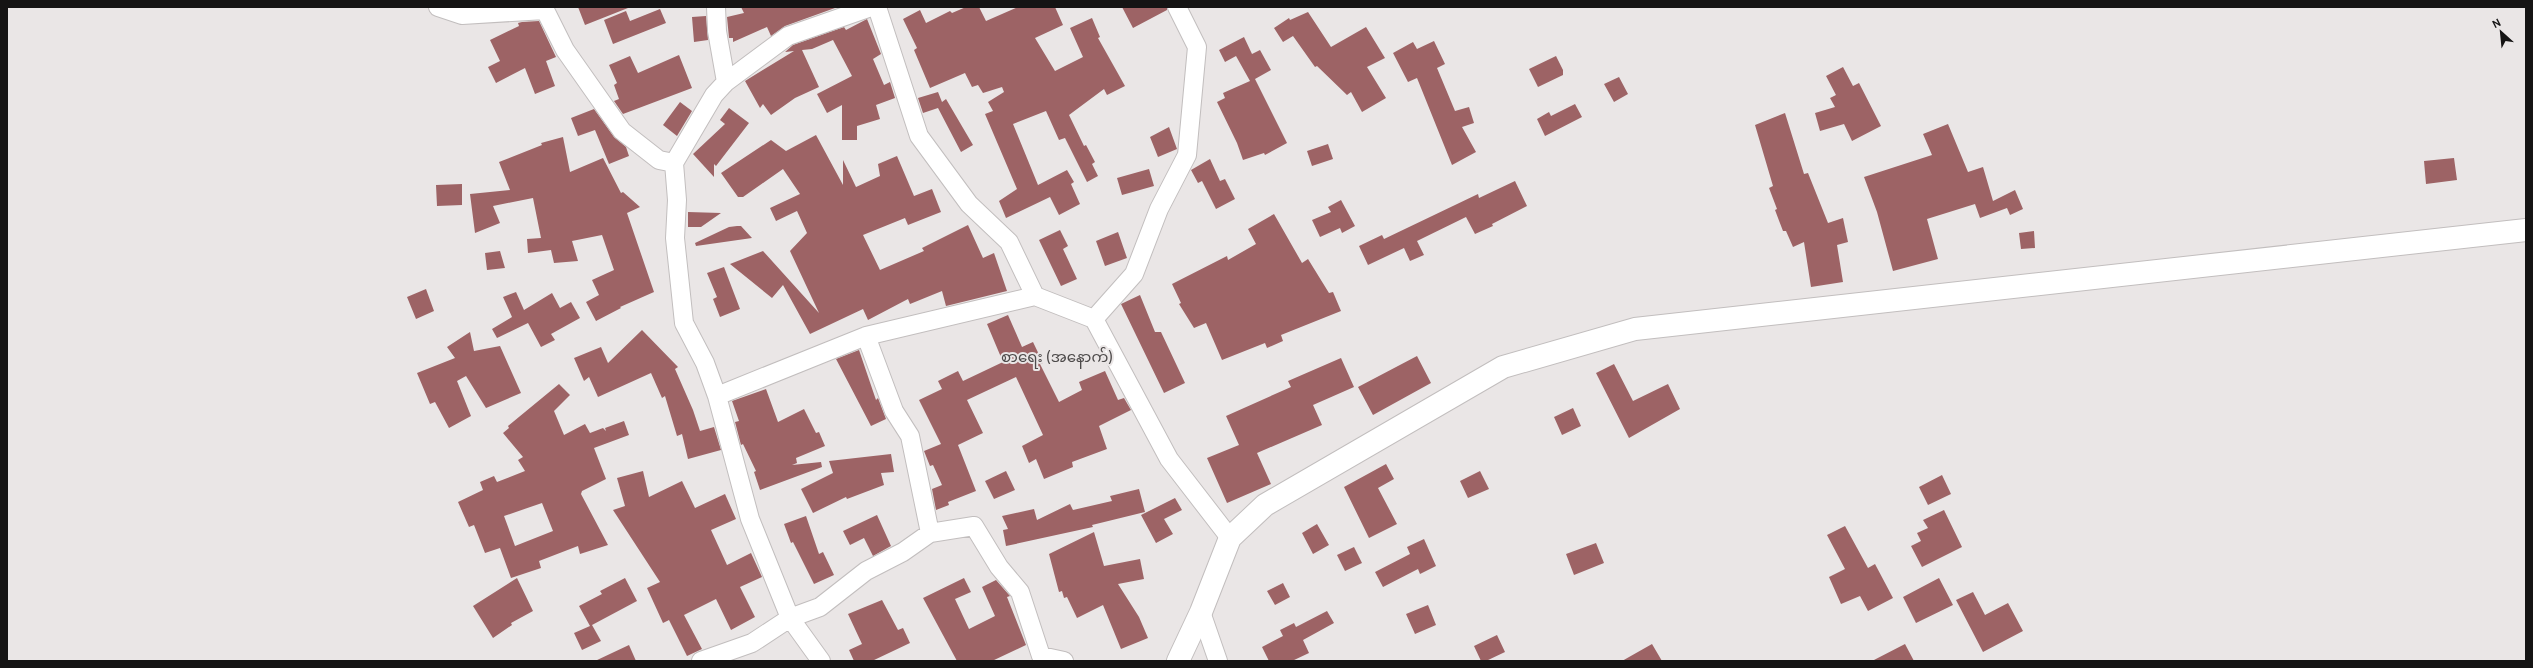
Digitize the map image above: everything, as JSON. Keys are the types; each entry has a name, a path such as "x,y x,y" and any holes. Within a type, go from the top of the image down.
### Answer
{"street":[{"path":"438,7 462,15 545,10 565,50 622,131 658,160 674,163"},
{"path":"716,7 717,31 726,82"},
{"path":"821,661 790,618 750,519 717,396 705,363 684,323 675,238 677,200 674,163 714,95 726,82 788,36 871,7"},
{"path":"877,7 919,136 970,204 1009,242 1035,296"},
{"path":"1094,319 1134,274 1159,209 1187,155 1197,47 1177,7"},
{"path":"1178,661 1201,612 1230,538 1265,505 1503,367 1635,329 2526,230"},
{"path":"717,396 866,336 1035,296 1094,319 1169,459 1230,538"},
{"path":"866,336 894,411 910,436 930,533"},
{"path":"702,661 752,643 790,618 820,607 866,571 903,552 930,533 974,526 999,567 1020,592 1041,656 1064,661"},
{"path":"1201,612 1218,661"}],"building":[{"path":"578,7 628,7 628,8 585,25"},
{"path":"741,7 835,8 785,26 771,36 767,27 733,42 733,38 729,38 727,17 744,13"},
{"path":"966,7 979,7 986,21 1018,7 1055,7 1063,25 1035,38 1055,71 1083,57 1070,28 1092,18 1100,37 1098,38 1125,86 1107,95 1104,89 1069,115 1084,146 1086,145 1095,162 1092,164 1098,176 1087,182 1065,138 1059,140 1046,111 1013,124 1038,185 1067,170 1074,182 1071,184 1080,204 1059,215 1050,197 1006,218 999,201 1017,189 985,114 993,111 988,102 1004,92 1002,87 983,93 978,85 972,87 965,73 930,88 914,50 917,48 903,19 920,10 926,23 950,11 952,13"},
{"path":"1122,7 1167,7 1167,10 1133,28"},
{"path":"660,9 666,23 613,44 604,20 626,11 630,21"},
{"path":"1308,12 1331,47 1366,27 1385,58 1367,67 1386,98 1362,112 1351,92 1347,95 1317,66 1315,67 1293,36 1283,42 1274,28 1289,18 1290,20"},
{"path":"706,16 708,40 694,42 692,17"},
{"path":"867,19 881,54 873,59 884,85 890,82 895,98 876,105 880,119 857,126 857,140 842,140 842,105 827,113 817,94 852,76 833,40 812,49 802,50 819,87 795,98 771,115 763,104 760,108 745,81 794,51 785,52 793,45 844,27 846,30"},
{"path":"539,21 556,57 546,61 555,86 535,94 525,68 496,83 488,67 500,61 490,40 519,26 518,23"},
{"path":"1244,37 1252,54 1260,50 1271,70 1255,79 1287,143 1265,155 1264,153 1243,160 1237,143 1217,102 1225,98 1223,93 1250,81 1236,56 1225,62 1219,50"},
{"path":"1434,41 1445,64 1437,68 1455,111 1469,107 1474,123 1462,127 1476,152 1452,165 1417,78 1408,82 1393,53 1413,42 1417,49"},
{"path":"679,55 692,88 623,114 614,101 619,99 614,85 617,83 609,65 630,56 638,73"},
{"path":"1556,56 1563,70 1563,75 1538,87 1529,69"},
{"path":"1843,67 1853,86 1859,83 1881,126 1852,141 1844,124 1820,131 1815,113 1835,107 1830,98 1836,95 1826,76"},
{"path":"1619,77 1628,94 1614,102 1604,84"},
{"path":"938,92 942,102 946,99 973,145 961,152 938,108 923,113 918,98"},
{"path":"680,102 692,111 677,136 663,125"},
{"path":"1575,104 1582,117 1545,136 1537,119 1549,112 1551,116"},
{"path":"729,108 749,123 716,166 714,164 714,177 693,154 725,124 720,120"},
{"path":"594,109 614,137 626,147 629,156 609,164 595,130 578,136 571,118"},
{"path":"1785,113 1804,174 1808,173 1828,223 1843,218 1848,242 1837,245 1843,282 1811,287 1804,242 1793,247 1786,231 1783,231 1775,210 1777,209 1769,188 1773,186 1755,125"},
{"path":"1948,124 1968,172 1983,167 1993,201 2015,190 2023,209 2010,215 2007,208 1980,218 1975,204 1927,219 1938,259 1893,271 1877,212 1864,177 1932,155 1923,134"},
{"path":"1169,127 1177,149 1158,157 1150,137"},
{"path":"816,135 843,185 843,160 856,187 880,176 878,164 897,156 914,196 932,189 941,212 908,225 905,218 863,235 880,270 924,251 922,248 968,225 983,258 994,253 1007,291 946,306 942,291 910,304 908,299 868,320 863,309 810,334 783,285 772,298 730,264 763,251 819,313 790,251 807,233 797,211 776,221 770,208 800,194 783,169 743,197 738,197 721,173 771,140 786,151"},
{"path":"563,137 570,172 603,158 621,193 623,192 640,207 627,213 654,292 620,307 621,308 596,321 586,302 599,295 592,280 614,270 602,235 572,241 578,261 554,263 551,250 528,253 527,239 541,238 533,198 493,206 500,223 475,233 470,194 510,190 499,162 542,145 541,143"},
{"path":"1328,144 1333,159 1312,166 1307,151"},
{"path":"2454,158 2457,180 2426,184 2424,161"},
{"path":"1210,159 1220,181 1225,179 1235,199 1216,209 1202,181 1198,183 1191,170"},
{"path":"1149,169 1154,186 1122,195 1117,178"},
{"path":"1515,181 1527,206 1492,224 1493,226 1475,234 1466,217 1417,241 1424,255 1410,261 1404,248 1368,265 1359,246 1382,235 1384,239 1478,194 1479,198"},
{"path":"462,184 462,205 437,206 436,185"},
{"path":"1341,200 1355,226 1342,233 1340,228 1320,237 1312,220 1331,212 1328,207"},
{"path":"688,212 721,213 701,227 688,227"},
{"path":"1274,214 1302,263 1308,259 1329,293 1333,292 1341,311 1281,335 1283,341 1267,348 1265,343 1222,360 1206,323 1194,328 1179,304 1181,303 1172,284 1227,256 1228,260 1256,244 1248,229"},
{"path":"741,226 752,238 696,246 695,243 729,227"},
{"path":"1060,230 1068,246 1063,249 1077,279 1061,286 1039,240"},
{"path":"2034,231 2035,248 2021,249 2019,233"},
{"path":"1118,232 1127,258 1105,266 1096,241"},
{"path":"500,251 505,268 487,270 485,253"},
{"path":"724,267 740,309 720,317 713,299 717,297 707,273"},
{"path":"426,289 434,311 416,319 407,297"},
{"path":"516,292 524,310 552,293 560,308 571,302 580,318 551,334 555,340 541,347 528,323 497,338 492,329 512,317 503,297"},
{"path":"1140,295 1155,332 1161,332 1185,383 1164,393 1121,304"},
{"path":"1008,315 1022,347 1033,342 1043,363 1040,364 1059,402 1082,390 1079,382 1105,371 1118,400 1124,398 1131,410 1099,426 1107,449 1072,462 1073,467 1044,479 1036,459 1029,463 1022,446 1043,435 1016,377 967,400 983,433 958,445 976,491 948,502 949,505 936,510 932,489 942,485 933,465 930,466 924,451 941,444 919,400 942,389 938,381 958,371 963,381 1003,362 987,324"},
{"path":"642,330 678,367 675,369 693,410 700,431 714,427 721,450 688,459 682,434 677,436 665,396 662,398 651,373 598,397 589,377 584,381 574,358 601,347 608,363"},
{"path":"470,332 474,351 500,346 521,393 486,408 466,376 457,381 471,416 449,428 435,402 430,404 417,373 455,358 447,347"},
{"path":"859,350 876,400 878,398 886,419 871,426 836,359"},
{"path":"1417,356 1431,383 1373,415 1358,387"},
{"path":"1341,358 1354,387 1313,405 1322,425 1257,453 1271,484 1227,503 1207,458 1239,445 1226,416 1291,387 1288,381"},
{"path":"1614,364 1633,401 1668,384 1680,409 1629,438 1596,373"},
{"path":"559,384 570,395 554,411 564,435 585,424 590,433 603,428 606,431 605,428 624,421 629,435 594,448 606,479 582,491 581,494 608,545 580,554 578,546 539,561 541,568 511,578 500,548 485,553 474,525 469,527 458,502 483,490 480,482 494,476 497,482 525,471 518,460 523,457 503,433 509,428 508,426","holes":["542,503 553,531 515,546 504,516"]},
{"path":"766,389 778,422 804,409 816,433 819,432 825,446 796,458 797,463 792,465 821,462 822,467 760,490 754,472 756,471 743,444 741,445 735,422 739,421 732,401"},
{"path":"1573,408 1581,426 1562,435 1554,417"},
{"path":"891,454 894,472 881,473 884,485 847,499 846,497 813,513 801,489 833,473 829,461"},
{"path":"1386,464 1394,479 1378,488 1397,524 1369,538 1344,487"},
{"path":"643,471 649,497 682,481 695,508 725,494 736,519 711,530 727,565 751,553 762,577 740,587 755,617 731,630 716,599 684,615 702,649 687,656 669,620 663,623 647,588 660,582 613,510 625,506 617,478"},
{"path":"1006,471 1015,490 994,499 985,481"},
{"path":"1480,471 1489,489 1468,498 1460,481"},
{"path":"1942,475 1951,494 1928,505 1919,487"},
{"path":"1139,489 1145,512 1092,525 1093,527 1006,546 1003,530 1008,529 1002,516 1034,509 1037,520 1070,504 1073,510 1112,501 1110,496"},
{"path":"1175,498 1182,510 1164,519 1173,534 1156,543 1141,515"},
{"path":"1944,510 1962,547 1922,567 1911,546 1921,541 1917,533 1928,528 1923,520"},
{"path":"877,515 891,546 873,556 864,538 850,545 843,531"},
{"path":"806,516 819,554 823,552 834,575 814,584 793,542 791,543 784,524"},
{"path":"1317,524 1329,545 1313,554 1302,533"},
{"path":"1845,526 1868,568 1875,564 1893,598 1868,611 1860,596 1841,604 1829,577 1845,569 1827,535"},
{"path":"1094,532 1104,566 1140,559 1144,579 1118,584 1139,617 1148,638 1121,649 1103,605 1077,618 1067,597 1064,598 1062,591 1059,592 1049,554"},
{"path":"1424,539 1436,566 1420,574 1418,569 1383,587 1375,572 1410,554 1407,547"},
{"path":"1596,543 1604,563 1574,575 1566,554"},
{"path":"1354,547 1362,563 1345,571 1337,555"},
{"path":"517,578 533,611 511,623 512,625 493,638 473,606"},
{"path":"625,578 637,601 592,625 601,641 582,650 574,633 590,626 579,606 602,594 600,591"},
{"path":"964,578 971,592 955,599 969,629 995,616 982,587 996,580 1010,596 1007,597 1026,645 992,661 957,661 923,598"},
{"path":"1939,578 1953,605 1916,623 1903,597"},
{"path":"1283,583 1290,597 1275,605 1267,591"},
{"path":"1973,592 1985,615 2008,603 2023,631 1983,652 1956,600"},
{"path":"882,600 898,630 903,628 910,643 872,661 854,661 849,650 862,644 848,614"},
{"path":"1428,605 1436,625 1415,634 1406,614"},
{"path":"1327,611 1334,623 1303,640 1309,653 1292,661 1269,661 1262,647 1283,636 1280,630 1294,623 1296,627"},
{"path":"1497,635 1505,652 1486,661 1481,661 1474,646"},
{"path":"1652,644 1662,661 1622,661"},
{"path":"1905,644 1914,661 1872,661"},
{"path":"629,645 636,661 595,661"}],"district":[{"name":"စာရေး (အနောက်)","path":"1057,357"}]}
